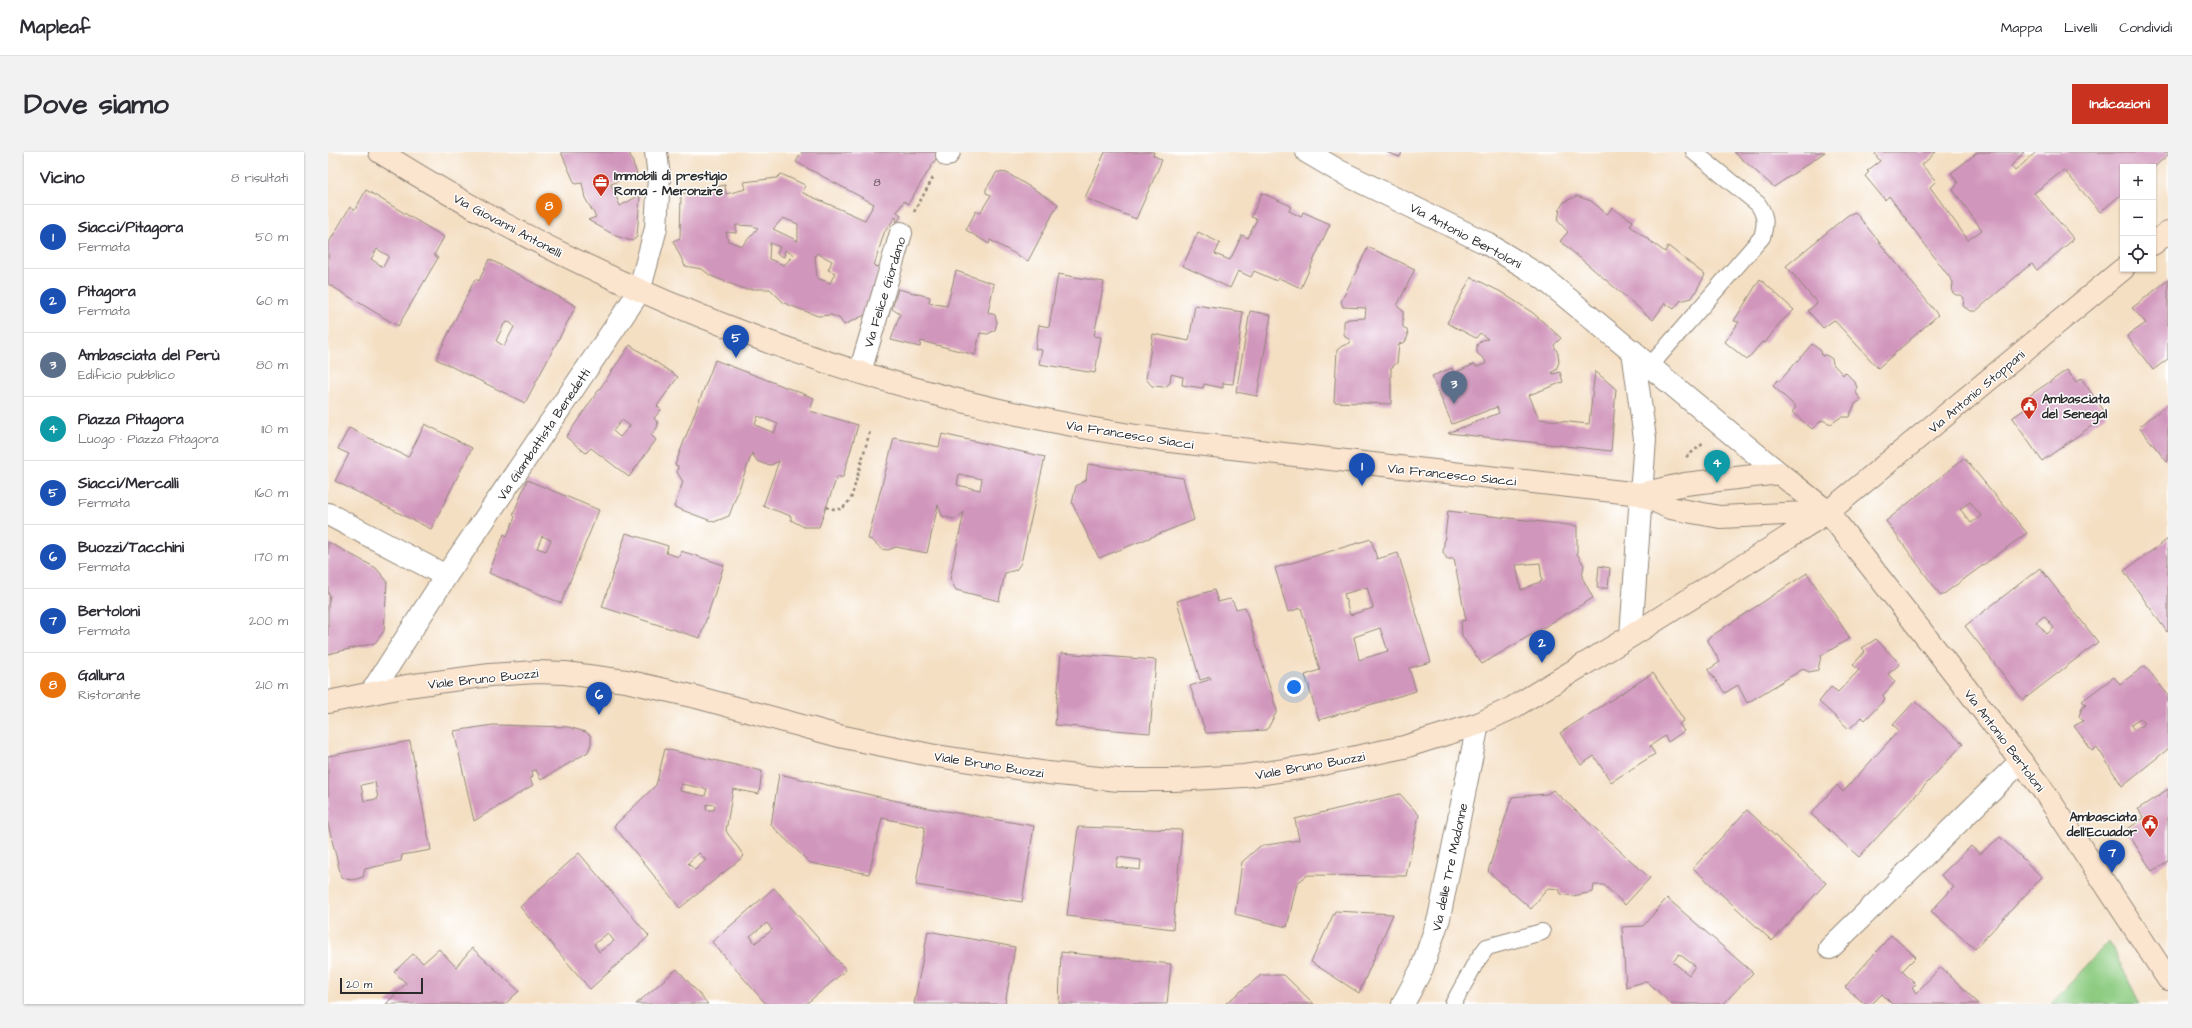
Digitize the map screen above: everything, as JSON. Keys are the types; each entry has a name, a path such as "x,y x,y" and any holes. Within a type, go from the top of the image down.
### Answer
{"street":[{"name":"Via Giovanni Antonelli","path":"380,152 492,218 639,292"},
{"name":"Via Giambattista Benedetti","path":"371,693 446,576 639,292 656,228 660,177 656,152"},
{"name":"Via Antonio Bertoloni","path":"1307,152 1340,171 1486,243 1517,260 1574,302 1828,512 2021,761 2045,794 2168,979"},
{"path":"2156,242 2168,232"},
{"name":"Via Felice Giordano","path":"860,372 901,233"},
{"name":"Via Antonio Stoppani","path":"1631,636 1828,512 2120,271"},
{"name":"Via Francesco Siacci","path":"639,292 756,337 860,372 1006,412 1123,435 1268,454 1640,494"},
{"path":"1631,636 1645,439 1633,351"},
{"path":"1640,494 1685,484 1779,473"},
{"path":"1640,494 1670,508 1720,517 1828,512"},
{"path":"328,514 446,576"},
{"name":"Viale Bruno Buozzi","path":"328,702 438,681 505,673 536,672 583,675 626,681 696,697 824,732 893,748 992,765 1080,777 1119,780 1226,777 1313,766 1404,747 1478,724 1512,708 1631,636"},
{"name":"Via delle Tre Madonne","path":"1404,1004 1422,968 1439,918 1478,724"},
{"path":"1830,948 2021,761"}],"lane":[{"path":"1650,366 1762,237 1766,225 1764,213 1758,204 1694,152"},
{"path":"1453,1004 1476,962 1487,947 1542,932"}],"path":[{"name":"Via Felice Giordano","path":"901,233 948,154"},
{"path":"826,507 842,509 851,499 870,431"},
{"path":"1683,460 1704,443"}],"green space":[{"path":"2109,941 2140,1004 2051,1004"}],"building":[{"name":"Immobili di prestigio Roma – Meronzire","path":"561,152 629,152 637,174 611,184 620,206 640,195 637,237 632,241 616,236 588,220 596,217 585,198 582,183 575,184"},
{"path":"802,152 936,152 939,154 908,204 904,201 897,212 901,215 897,223 896,216 884,233 874,266 880,267 869,313 844,325 839,318 831,315 818,316 784,303 770,289 744,289 711,276 702,269 685,266 673,241 680,238 681,194 725,185 726,194 746,189 744,182 777,178 781,174 805,185 803,193 865,220 874,204 796,162","holes":["783,218 798,224 798,241 773,229","736,225 753,226 758,228 742,246 728,241 726,232 736,233","770,243 780,247 777,254 784,257 785,250 794,255 784,265 769,259","817,253 832,261 828,270 835,273 830,283 817,278 815,256"]},
{"path":"1105,152 1154,152 1153,155 1162,160 1136,219 1085,198"},
{"path":"1386,152 1402,152 1400,157"},
{"path":"1734,152 1825,152 1774,187"},
{"path":"1877,152 1936,152 1922,165 1936,181 1930,187 1968,240 1982,230 1953,190 1958,183 1951,173 1978,152 2024,152 2011,166 2015,171 2036,152 2168,152 2168,155 2156,165 2156,164 2120,164 2120,195 2100,212 2064,170 2034,193 2074,239 2037,270 2032,264 2027,267 1976,311 1970,311 1963,306 1964,298 1961,295 1956,295 1952,292 1953,282 1889,196 1885,200 1865,176 1869,172 1867,171 1880,161 1875,154"},
{"path":"997,172 1007,173 1058,204 1028,261 990,240 989,244 966,230 976,211 980,213 991,195 986,193 986,189"},
{"path":"366,190 444,237 434,255 438,258 398,326 328,284 328,244 350,207 355,210","holes":["377,249 389,256 383,267 371,259"]},
{"path":"1262,193 1291,206 1289,211 1301,217 1303,212 1330,224 1301,288 1279,278 1277,281 1254,271 1251,277 1238,271 1230,288 1183,266 1198,232 1220,243 1215,254 1230,260 1242,235 1248,238 1257,219 1251,217"},
{"path":"1577,196 1591,201 1607,214 1612,208 1633,221 1630,226 1665,252 1668,246 1705,275 1692,298 1680,301 1674,309 1665,303 1653,320 1560,241 1568,232 1558,221 1560,208 1564,202"},
{"path":"1855,212 1938,315 1878,368 1834,320 1823,328 1808,311 1817,303 1786,266 1848,215"},
{"path":"1368,247 1415,269 1397,306 1403,311 1403,327 1407,330 1408,336 1405,342 1399,344 1397,363 1391,368 1391,404 1334,402 1337,350 1350,343 1350,339 1346,338 1344,334 1344,321 1349,319 1365,318 1366,308 1343,307 1341,302"},
{"path":"489,259 576,306 525,403 436,359 475,279 479,281","holes":["507,322 511,323 514,327 504,346 496,341 504,324"]},
{"path":"956,271 994,284 988,312 995,315 997,322 995,330 988,334 980,333 975,355 921,341 920,347 891,340 900,314 892,309 898,289 930,297 929,303 947,306"},
{"path":"1058,274 1104,282 1094,336 1101,337 1095,373 1039,364 1042,350 1035,349 1039,325 1049,327"},
{"path":"1471,277 1501,292 1533,313 1561,338 1554,345 1558,354 1559,362 1556,370 1552,372 1553,374 1560,372 1563,382 1529,395 1539,419 1589,424 1595,371 1616,389 1611,451 1448,433 1499,413 1497,407 1452,424 1432,376 1452,368 1454,373 1475,364 1476,367 1486,364 1485,360 1477,353 1477,345 1482,340 1488,339 1480,333 1476,338 1447,323"},
{"path":"1760,279 1794,310 1779,324 1765,343 1762,342 1747,360 1725,342 1739,322 1734,321"},
{"path":"2168,280 2168,359 2153,370 2127,336 2146,323 2132,308"},
{"path":"1195,305 1243,312 1233,384 1223,383 1223,388 1204,384 1203,388 1182,385 1183,377 1171,374 1170,383 1165,387 1152,386 1146,379 1153,334 1189,341"},
{"path":"1250,311 1271,315 1257,396 1236,392"},
{"path":"1812,344 1821,351 1822,356 1826,355 1832,359 1833,364 1843,375 1845,372 1855,382 1857,388 1855,391 1861,400 1855,404 1849,417 1841,417 1831,424 1822,420 1812,429 1792,412 1796,407 1773,386 1777,380 1779,382"},
{"path":"630,345 678,377 657,406 661,410 654,418 658,423 657,428 651,435 656,440 629,477 591,448 586,453 566,437","holes":["622,420 630,426 620,437 613,431"]},
{"path":"715,360 814,398 810,411 858,425 843,477 837,477 819,527 804,527 791,520 791,516 763,506 779,461 771,465 764,464 757,461 752,453 729,516 714,522 674,507 683,482 677,472 678,466 675,465","holes":["758,416 778,424 774,433 755,425"]},
{"path":"2067,370 2076,382 2081,378 2107,415 2042,461 2012,418 2034,403 2029,396"},
{"path":"2168,404 2168,461 2167,462 2139,427"},
{"path":"425,424 472,448 431,529 335,481 349,454 338,449 349,428 408,457"},
{"path":"942,434 1045,457 1021,563 1016,570 1005,573 999,601 956,590 950,579 964,512 957,518 953,519 942,516 938,505 927,553 896,547 888,550 882,549 872,540 868,539 894,438 939,447","holes":["959,474 982,479 980,490 957,485"]},
{"path":"1964,458 2027,533 1941,596 1886,521","holes":["1970,502 1981,516 1971,523 1960,509"]},
{"path":"1088,464 1183,478 1194,520 1099,558 1072,503 1076,486 1086,480"},
{"path":"527,480 599,510 561,603 489,573 504,534 507,536 515,517 513,515","holes":["542,536 551,540 546,551 537,548"]},
{"path":"1448,511 1577,526 1577,554 1584,565 1582,577 1593,598 1482,664 1462,636 1461,621 1466,620 1454,559 1447,559 1443,552","holes":["1540,563 1542,581 1521,590 1516,565"]},
{"path":"626,533 668,546 666,553 679,557 681,551 724,565 700,638 602,607"},
{"path":"1371,539 1377,559 1398,553 1431,662 1409,668 1416,691 1319,720 1305,675 1320,670 1301,608 1288,612 1275,568","holes":["1367,587 1373,608 1350,615 1344,594","1380,628 1388,651 1359,660 1354,637"]},
{"path":"2168,539 2168,631 2167,632 2124,571"},
{"path":"328,542 376,568 387,581 384,631 375,643 328,654 328,606 330,595 328,594"},
{"path":"1599,566 1610,568 1608,588 1597,588"},
{"path":"2040,568 2098,642 2023,700 1965,626","holes":["2044,616 2054,628 2047,634 2036,622"]},
{"path":"1807,573 1850,638 1821,656 1818,670 1809,672 1803,669 1747,703 1738,685 1725,693 1708,670 1720,662 1707,639"},
{"path":"1214,590 1218,602 1230,599 1236,609 1245,607 1277,711 1267,730 1206,733 1190,686 1211,679 1210,677 1200,680 1177,601"},
{"path":"1876,639 1900,664 1888,674 1895,682 1883,695 1885,699 1865,720 1862,717 1849,729 1819,702 1831,687 1838,692 1859,670 1853,665 1865,651 1862,648"},
{"path":"1061,653 1156,660 1150,733 1055,725"},
{"path":"2145,666 2168,695 2168,749 2122,786 2097,747 2092,751 2074,726 2083,721 2079,716 2082,708 2086,705 2082,701 2114,677 2120,684","holes":["2140,719 2144,724 2134,730 2131,725"]},
{"path":"1653,673 1684,720 1679,724 1684,731 1668,742 1665,736 1650,746 1655,754 1611,782 1594,756 1581,765 1560,733"},
{"path":"1915,701 1963,744 1859,857 1811,814 1837,785 1843,792 1899,730 1893,725"},
{"path":"493,725 568,727 586,732 591,736 591,744 588,752 541,780 536,770 532,771 533,776 530,779 533,785 474,821 454,731"},
{"path":"410,741 431,850 402,855 401,861 365,869 363,877 353,880 346,879 341,876 328,824 328,756","holes":["375,782 378,799 364,801 361,785"]},
{"path":"665,749 762,771 759,794 733,789 726,831 744,856 680,908 614,826 656,785","holes":["681,784 707,789 705,796 680,791","707,804 715,805 714,810 706,810","699,853 706,860 695,870 688,863"]},
{"path":"779,774 928,808 1034,826 1022,902 916,885 925,827 882,818 869,874 810,863 771,825"},
{"path":"2168,789 2168,861 2152,871 2126,830 2144,818 2138,809"},
{"path":"1553,790 1650,878 1625,905 1604,885 1594,885 1593,892 1573,896 1561,894 1559,889 1548,888 1531,909 1488,871 1512,797 1547,794"},
{"path":"1400,794 1419,815 1406,876 1308,875 1297,883 1287,927 1235,914 1242,862 1260,846 1299,840 1295,819"},
{"path":"1747,810 1826,883 1772,941 1693,868"},
{"path":"1078,827 1182,830 1173,929 1067,916","holes":["1118,857 1141,860 1140,870 1116,867"]},
{"path":"2000,837 2042,877 1975,949 1931,911 1954,887 1941,875 1971,846 1980,854"},
{"path":"579,853 649,936 590,989 520,907","holes":["608,933 614,941 599,952 594,944"]},
{"path":"774,888 846,970 806,1004 766,1004 712,942","holes":["767,923 772,930 755,943 750,936"]},
{"path":"1667,898 1753,973 1723,1004 1671,1004 1647,981 1626,987 1622,927 1643,926","holes":["1679,954 1695,966 1689,975 1673,962"]},
{"path":"1335,911 1393,914 1359,993 1311,962"},
{"path":"928,931 1015,947 1005,1004 914,1004"},
{"path":"1891,935 1916,957 1902,971 1916,985 1912,988 1916,993 1941,967 1979,1004 1892,1004 1882,994 1872,1004 1865,1004 1845,987"},
{"path":"472,948 519,991 505,1004 386,1004 406,983 394,972 413,954 423,963 439,949 456,967"},
{"path":"1061,952 1171,964 1167,1004 1059,1004"},
{"path":"677,969 708,1004 636,1004"},
{"path":"1261,975 1284,975 1314,1004 1225,1004"}],"place":[{"name":"Immobili di prestigio Roma – Meronzire","path":"601,197"},
{"name":"Gallura","path":"549,226"},
{"name":"Siacci/Mercalli","path":"736,358"},
{"name":"Ambasciata del Perù","path":"1454,404"},
{"name":"Ambasciata del Senegal","path":"2029,420"},
{"name":"Piazza Pitagora","path":"1717,483"},
{"name":"Siacci/Pitagora","path":"1362,486"},
{"name":"Pitagora","path":"1542,663"},
{"name":"Buozzi/Tacchini","path":"599,715"},
{"name":"Ambasciata dell’Ecuador","path":"2150,838"},
{"name":"Bertoloni","path":"2112,873"}]}
